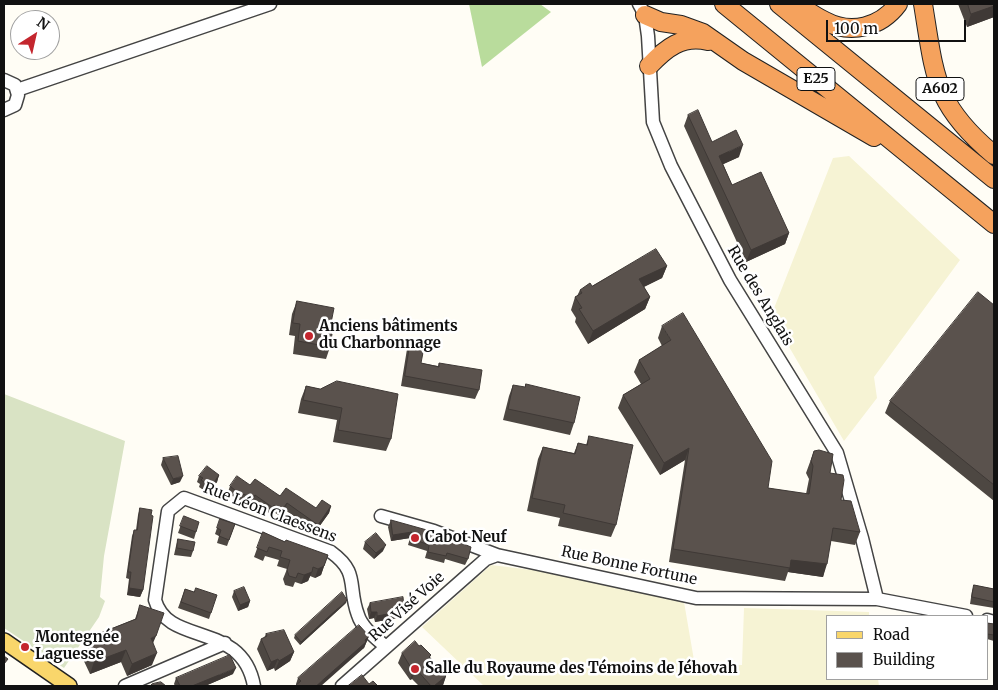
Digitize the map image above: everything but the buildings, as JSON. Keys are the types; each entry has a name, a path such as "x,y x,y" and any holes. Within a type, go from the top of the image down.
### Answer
{"highway":[{"name":"E25","path":"724,4 994,224"},
{"name":"E25","path":"779,4 994,179"},
{"path":"794,4 825,22 840,27 861,28 876,24 898,4"},
{"name":"A602","path":"922,4 935,74 942,95 952,114 965,130 994,156"},
{"path":"642,9 661,22 681,25 703,33 716,43 867,133 908,154"},
{"path":"648,66 665,49 684,39 698,38 716,43"}],"main road":[{"path":"4,641 69,686"}],"street":[{"path":"17,90 270,4"},
{"name":"Rue des Anglais","path":"642,9 653,122 679,182 730,280 836,454 862,538 877,599"},
{"path":"4,80 10,82 17,90 15,104 4,110"},
{"name":"Rue Léon Claessens","path":"254,686 252,673 238,652 225,643 173,624 158,610 155,600 168,511 184,498 331,552 346,562 352,579 357,614 363,625 386,647"},
{"name":"Rue Bonne Fortune","path":"381,516 434,531 497,555 696,598 877,599 961,615"},
{"name":"Rue Visé Voie","path":"342,686 486,559 497,555"},
{"path":"125,686 225,643"}],"shaded area":[{"path":"849,156 960,260 874,377 877,398 844,441 771,316 833,158"},
{"path":"491,565 541,571 684,602 695,666 742,665 744,608 869,612 869,615 826,615 826,680 878,680 879,686 484,686 422,627"}],"green space":[{"path":"469,4 540,4 551,12 482,67"},
{"path":"4,394 125,441 104,556 100,597 105,601 99,617 64,668 4,628"}],"place":[{"name":"Anciens bâtiments du Charbonnage","path":"309,336"},
{"name":"Cabot Neuf","path":"415,538"},
{"name":"Montegnée Laguesse","path":"25,647"},
{"name":"Salle du Royaume des Témoins de Jéhovah","path":"415,669"}]}
